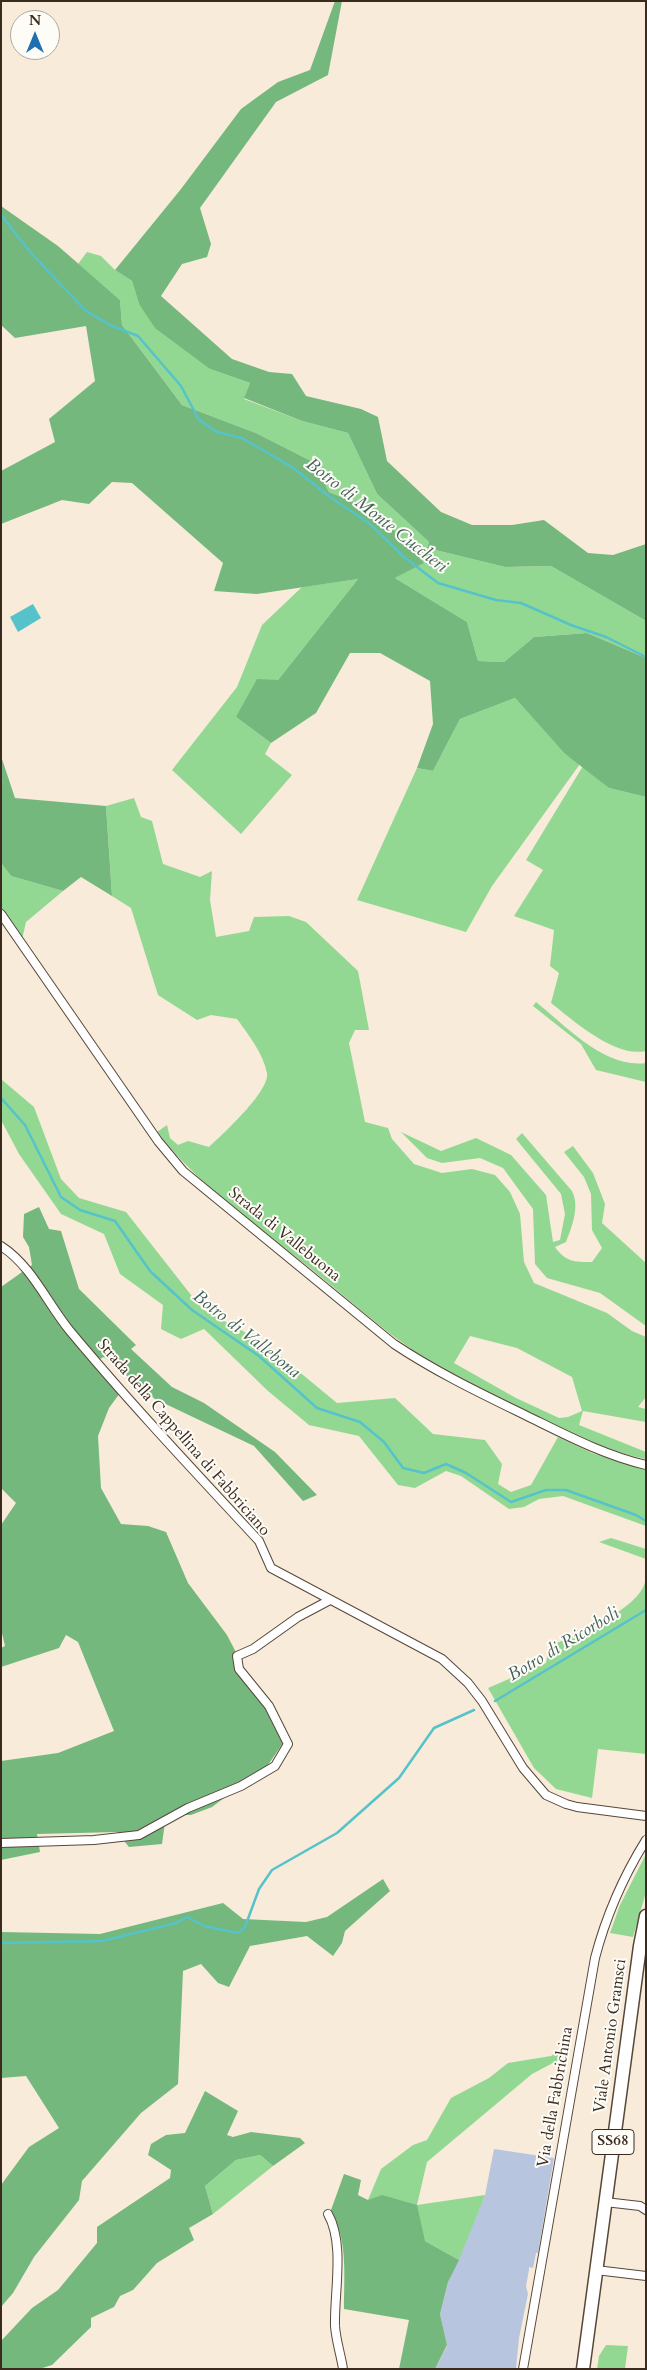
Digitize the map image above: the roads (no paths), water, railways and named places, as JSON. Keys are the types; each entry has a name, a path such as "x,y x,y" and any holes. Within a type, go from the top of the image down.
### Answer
{"main road":[{"name":"Viale Antonio Gramsci","path":"583,2369 641,1938 646,1916"}],"street":[{"name":"Strada di Vallebuona","path":"1,914 158,1141 184,1171 394,1344 418,1360 450,1378 589,1446 646,1465"},
{"name":"Strada della Cappellina di Fabbriciano","path":"1,1246 16,1256 69,1329 128,1398 259,1541 271,1568 442,1659 468,1683 523,1768 546,1795 566,1804 646,1816"},
{"path":"1,1843 94,1840 139,1835 188,1808 241,1786 275,1766 288,1744 269,1706 239,1669 237,1656 253,1649 298,1617 330,1600"},
{"name":"Via della Fabbrichina","path":"523,2369 598,1945 614,1901 646,1840"},
{"path":"605,2202 640,2206 646,2210"},
{"path":"328,2214 333,2228 337,2260 335,2329 343,2369"},
{"path":"596,2270 646,2276"}],"water":[{"path":"33,604 41,618 18,632 10,617"}],"waterway":[{"name":"Botro di Monte Cuccheri","path":"1,215 31,253 86,311 110,325 138,336 181,386 199,420 217,432 242,438 292,467 330,497 370,524 404,557 438,583 496,600 521,603 571,625 606,637 646,657"},
{"name":"Botro di Vallebona","path":"1,1098 25,1125 61,1197 80,1210 115,1221 150,1271 192,1310 259,1356 317,1408 360,1422 384,1442 403,1468 424,1473 446,1464 466,1473 511,1502 546,1490 566,1490 636,1515 646,1521"},
{"name":"Botro di Ricorboli","path":"495,1701 646,1610"},
{"name":"Botro di Ricorboli","path":"1,1943 102,1941 176,1923 187,1917 204,1926 238,1933 245,1927 259,1889 272,1870 337,1833 399,1778 434,1728 474,1710"}]}
